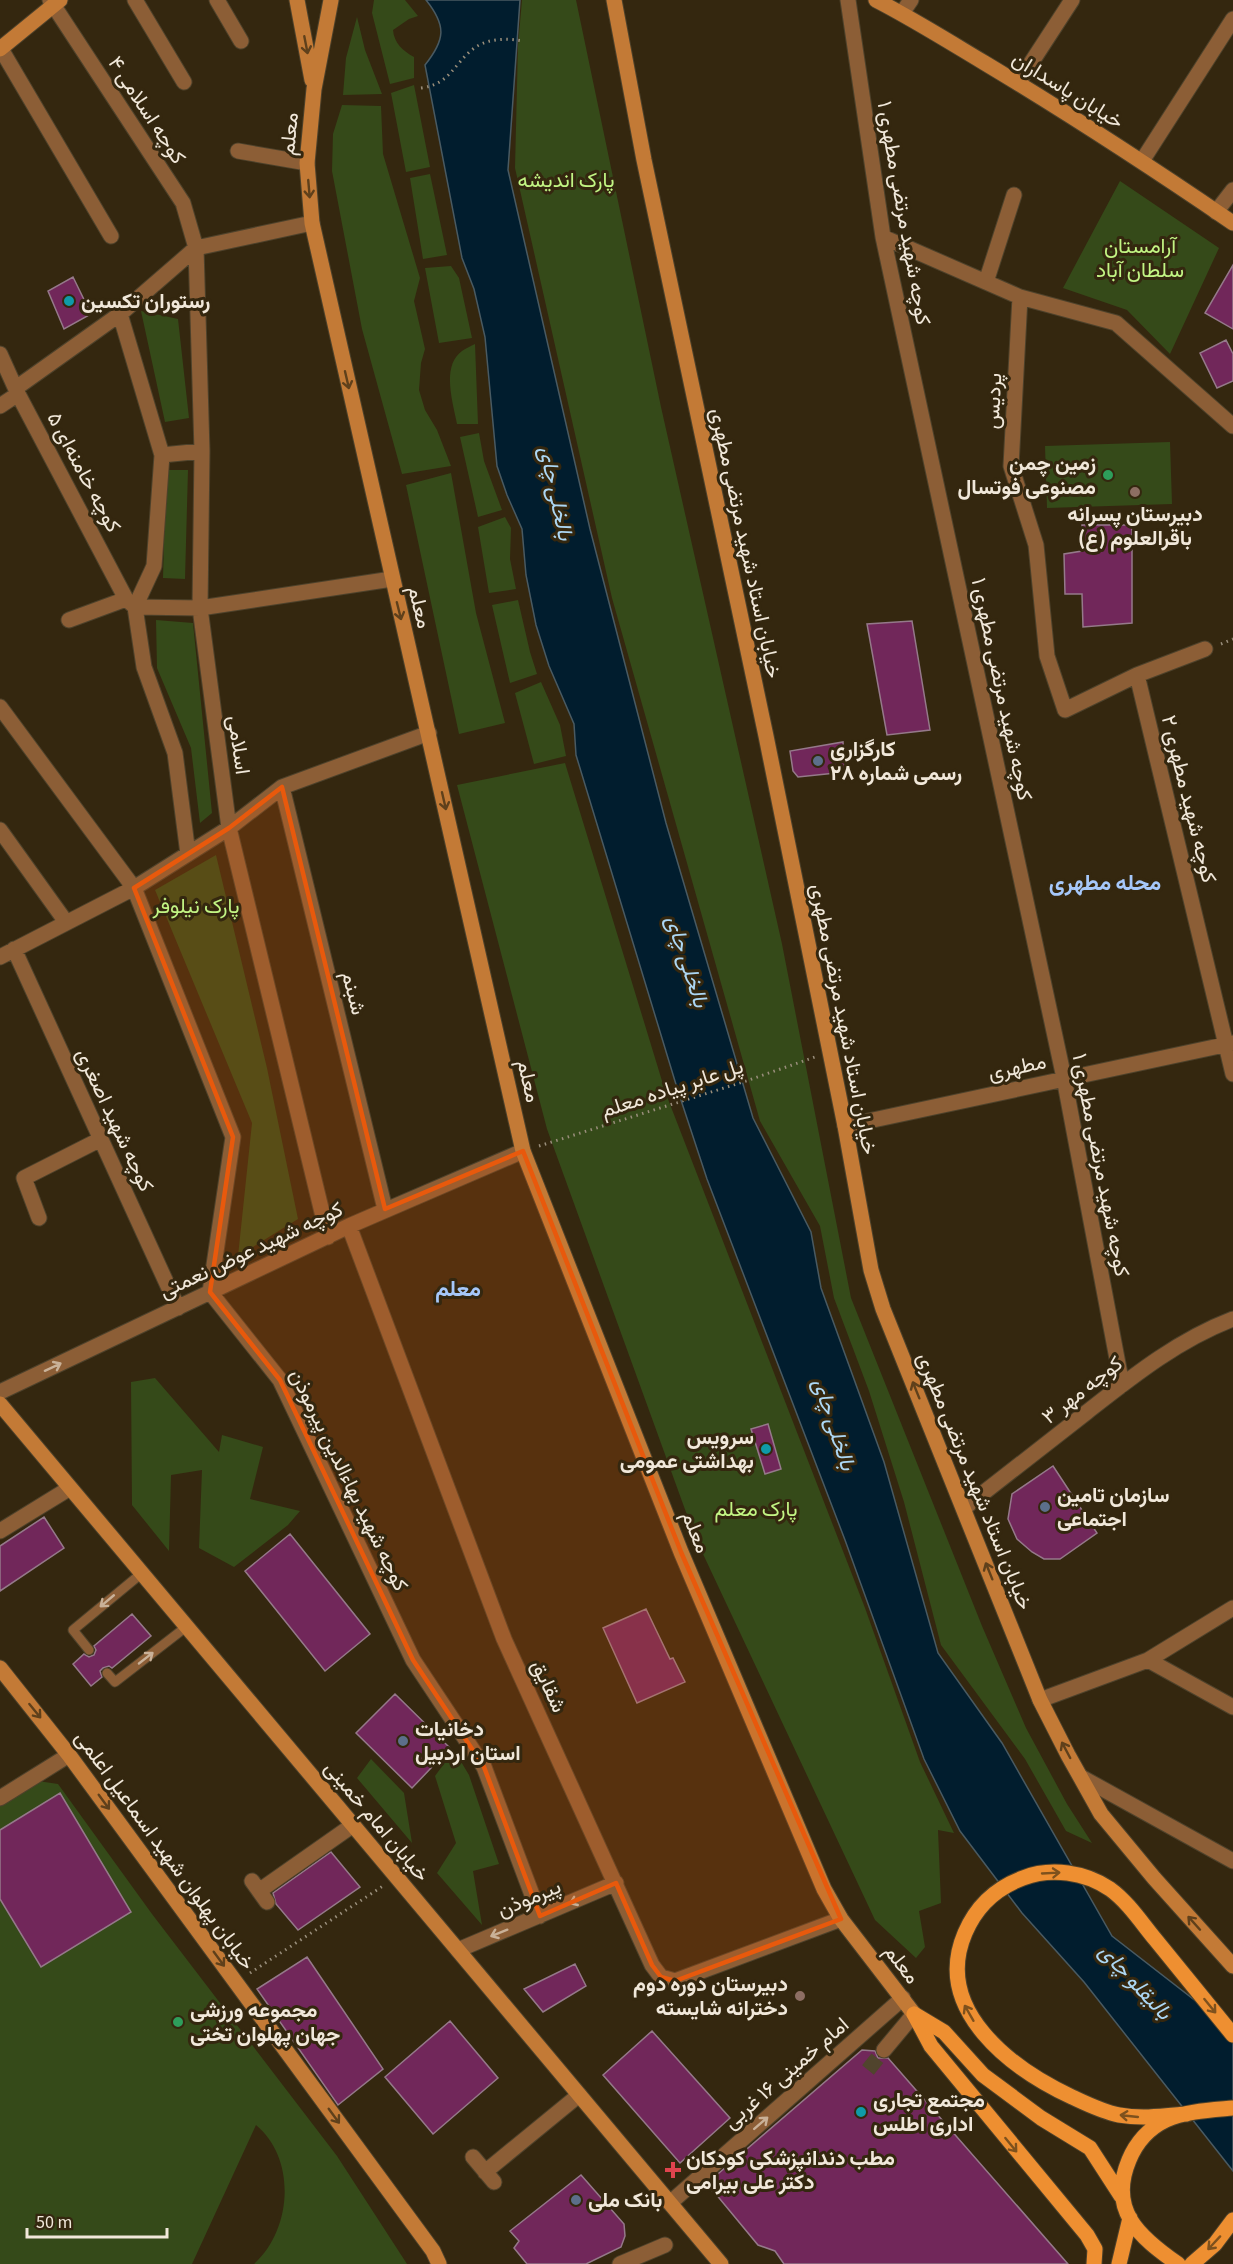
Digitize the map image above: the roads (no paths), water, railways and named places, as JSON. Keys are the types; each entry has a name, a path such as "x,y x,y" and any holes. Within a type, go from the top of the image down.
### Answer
{"main road":[{"path":"297,0 314,89"},
{"path":"314,89 331,0"},
{"name":"خیابان استاد شهید مرتضی مطهری","path":"614,0 644,160 766,736 845,1126 871,1270 883,1309 1040,1700 1081,1777 1101,1814 1126,1846 1233,1966"},
{"name":"خیابان پاسداران","path":"876,0 901,7 1142,161 1233,223"},
{"path":"0,49 55,2"},
{"name":"معلم","path":"314,89 307,163 312,223 523,1151 681,1552 824,1889 841,1919 914,2014"},
{"name":"خیابان امام خمینی","path":"0,1404 721,2264"},
{"name":"خیابان پهلوان شهید اسماعیل اعلمی","path":"0,1668 69,1755 433,2251 439,2264"},
{"path":"1233,2035 1122,1899 1095,1881 1063,1872 1029,1875 999,1890 986,1900 969,1924 959,1954 958,1969 962,1999 973,2020 1001,2052 1035,2078 1106,2112 1145,2118 1233,2108"},
{"path":"914,2014 944,2032 983,2075 1041,2118 1090,2148 1121,2196 1136,2229 1178,2264"},
{"path":"914,2014 931,2046 1087,2235 1095,2249 1094,2264"},
{"path":"1121,2196 1124,2171 1132,2152 1145,2134 1165,2120 1187,2114"},
{"path":"1119,2264 1130,2218"},
{"path":"1192,2264 1215,2244 1233,2220"}],"street":[{"path":"135,0 184,82"},
{"path":"218,0 241,40"},
{"name":"کوچه شهید مرتضی مطهری ۱","path":"848,0 883,237 1064,1078 1122,1385"},
{"path":"901,7 911,0"},
{"path":"1018,82 1072,0"},
{"name":"کوچه اسلامی ۴","path":"55,2 183,204 196,248"},
{"path":"1142,161 1233,19"},
{"path":"0,49 111,236"},
{"path":"238,152 307,163"},
{"path":"1216,212 1233,190"},
{"path":"986,282 1014,195"},
{"path":"0,406 120,314 196,248 312,223"},
{"path":"883,237 1020,297 1116,323 1233,426"},
{"name":"اسلامی","path":"196,248 202,451 200,608 229,828 328,1237"},
{"name":"پردیس","path":"1020,297 1011,466 1036,545 1047,656 1065,710 1137,675 1205,649"},
{"path":"120,314 162,455 154,566 131,603 144,667 174,753 188,854"},
{"name":"کوچه خامنه‌ای ۵","path":"0,354 17,391 131,603"},
{"path":"162,455 202,451"},
{"path":"69,620 131,603 200,608 392,579"},
{"name":"کوچه شهید مطهری ۲","path":"1137,675 1230,1043 1233,1074"},
{"path":"0,707 134,888 233,1137 210,1292"},
{"path":"0,957 134,888 229,828 282,787 429,733"},
{"name":"شبنم","path":"282,787 385,1209"},
{"path":"0,830 66,922"},
{"name":"کوچه شهید اصغری","path":"14,949 178,1308"},
{"name":"مطهری","path":"845,1126 1230,1043"},
{"path":"39,1218 24,1178 101,1139"},
{"name":"کوچه شهید عوض نعمتی","path":"0,1392 385,1209 523,1151"},
{"name":"شقایق","path":"349,1226 504,1638 652,1965 661,1977 675,1982 841,1919"},
{"name":"کوچه شهید بهاءالدین پیرموذن","path":"210,1292 280,1380 413,1660 484,1767 540,1916"},
{"name":"کوچه مهر ۳","path":"964,1508 1122,1385 1179,1344 1208,1328 1233,1319"},
{"path":"0,1531 70,1488"},
{"path":"1040,1700 1148,1660 1233,1608"},
{"path":"1148,1660 1233,1707"},
{"path":"0,1798 69,1755"},
{"path":"1081,1777 1233,1862"},
{"path":"259,1891 353,1825"},
{"name":"پیرموذن","path":"458,1950 616,1883"},
{"name":"امام خمینی ۱۶ غربی","path":"670,2204 903,1998"},
{"path":"884,2050 914,2014"},
{"path":"472,2157 490,2177 579,2095"},
{"path":"620,2264 665,2245"}],"lane":[{"path":"89,1650 73,1630 142,1573"},
{"path":"107,1672 115,1682 186,1627"}],"water":[{"path":"426,0 520,0 508,170 590,529 666,823 753,1118 811,1232 821,1288 884,1462 938,1653 1002,1743 1112,1936 1233,2030 1233,2171 1084,1982 1022,1913 960,1831 924,1759 845,1540 707,1179 576,755 574,724 549,666 536,625 526,575 522,529 497,466 485,337 474,289 462,258 425,65 437,48 441,33 438,18"}],"tunnel":[{"path":"868,2070 884,2050"}],"place":[{"name":"رستوران تکسین","path":"69,301"},
{"name":"زمین چمن مصنوعی فوتسال","path":"1108,475"},
{"name":"دبیرستان پسرانه باقرالعلوم (ع)","path":"1135,492"},
{"name":"کارگزاری رسمی شماره ۲۸","path":"818,761"},
{"name":"سرویس بهداشتی عمومی","path":"766,1449"},
{"name":"سازمان تامین اجتماعی","path":"1045,1507"},
{"name":"دخانیات استان اردبیل","path":"403,1741"},
{"name":"دبیرستان دوره دوم دخترانه شایسته","path":"800,1996"},
{"name":"مجموعه ورزشی جهان پهلوان تختی","path":"178,2022"},
{"name":"مجتمع تجاری اداری اطلس","path":"861,2112"},
{"name":"مطب دندانپزشکی کودکان دکتر علی بیرامی","path":"673,2170"},
{"name":"بانک ملی","path":"576,2200"}],"district":[{"name":"محله مطهری","path":"1105,882"},
{"name":"معلم","path":"458,1288"}],"park label":[{"name":"پارک اندیشه","path":"566,180"},
{"name":"آرامستان سلطان آباد","path":"1140,258"},
{"name":"پارک نیلوفر","path":"196,906"},
{"name":"پارک معلم","path":"756,1509"}],"water label":[{"name":"بالخلی چای","path":"557,493"},
{"name":"بالخلی چای","path":"688,961"},
{"name":"بالخلی چای","path":"835,1424"},
{"name":"بالیقلو چای","path":"1136,1981"}]}
